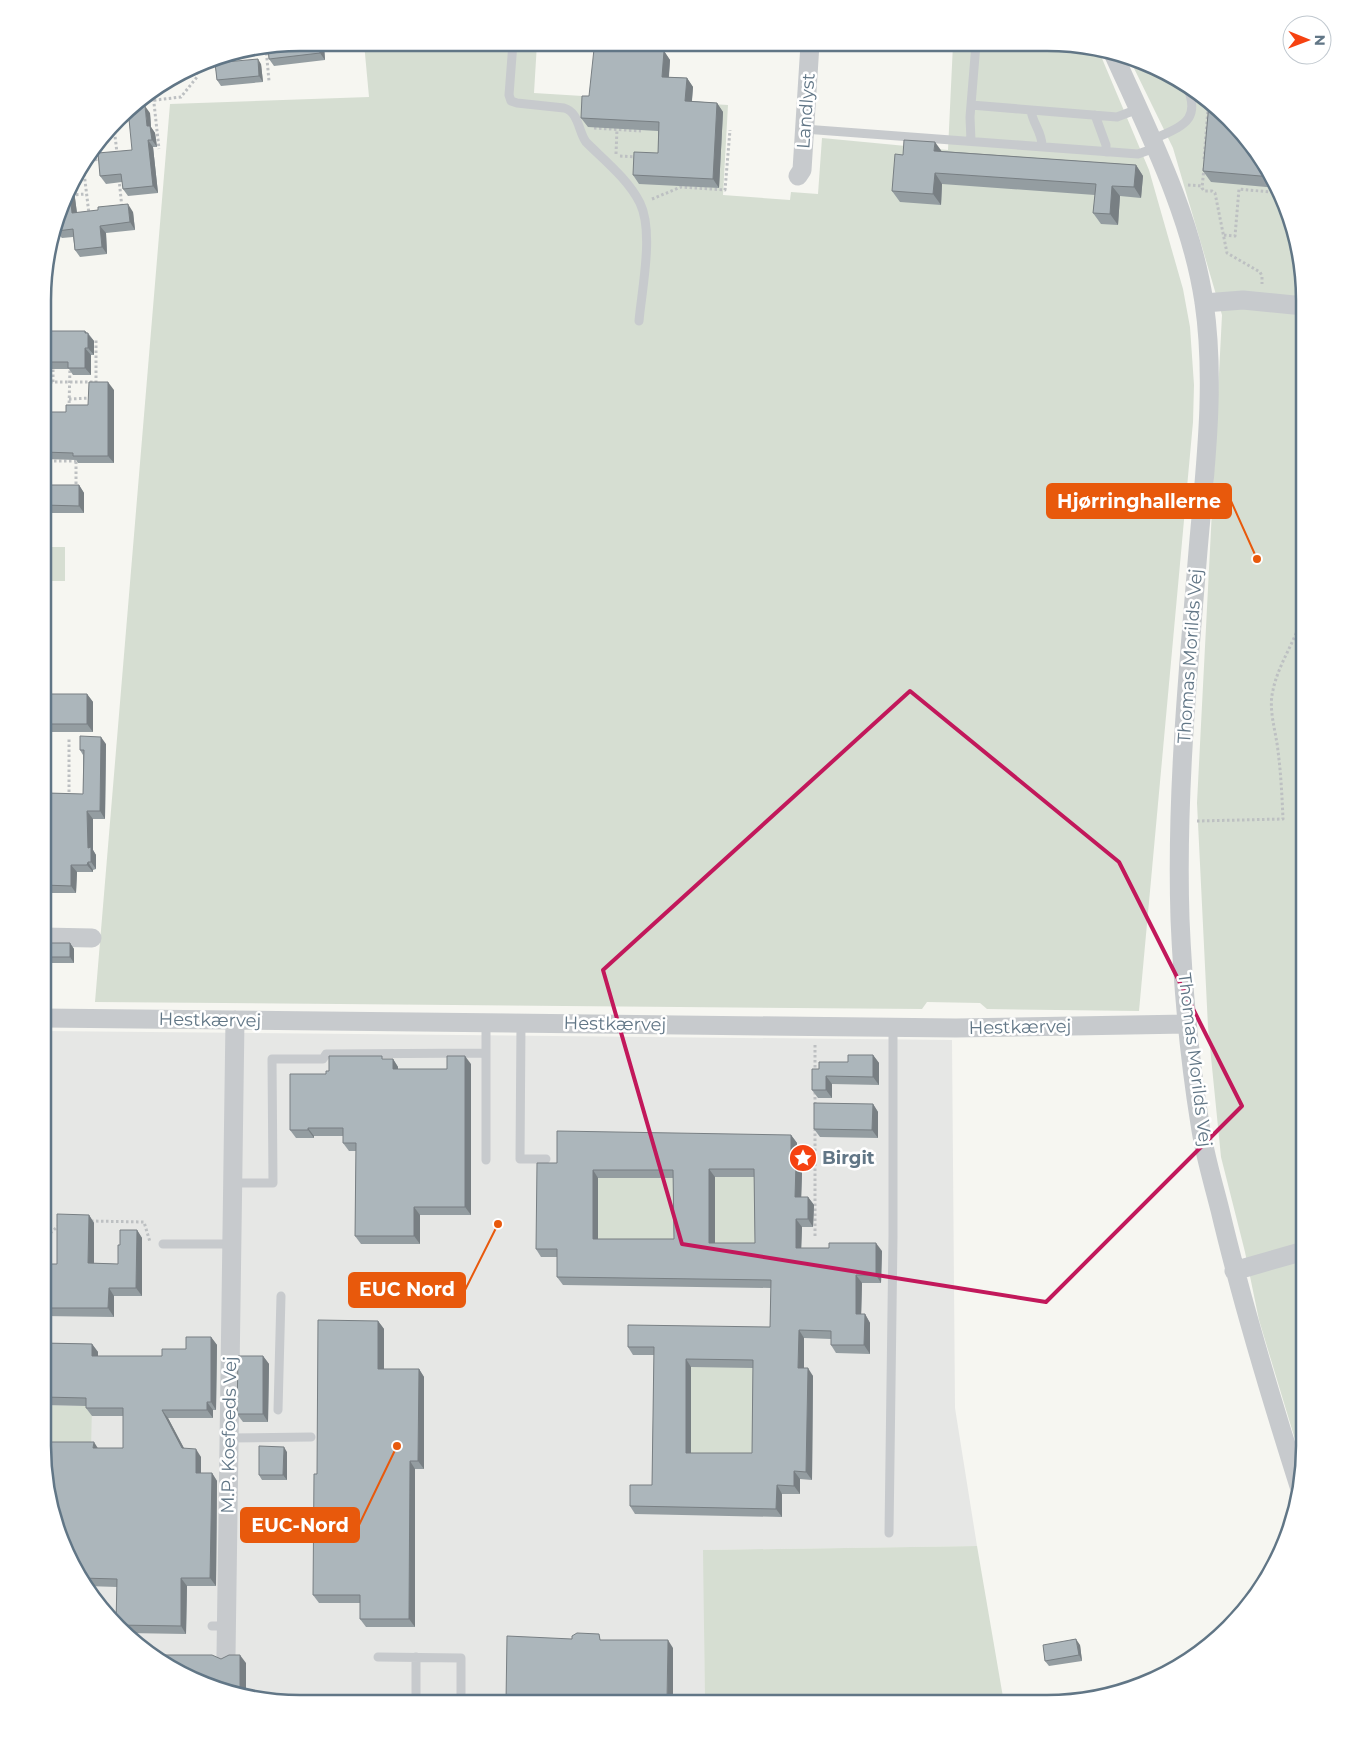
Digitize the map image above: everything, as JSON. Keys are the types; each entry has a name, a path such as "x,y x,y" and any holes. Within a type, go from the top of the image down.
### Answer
{"street":[{"name":"Landlyst","path":"798,176 802,170 810,51"},
{"name":"Thomas Morilds Vej","path":"1116,61 1172,188 1192,245 1204,303 1210,375 1206,456 1186,701 1179,820 1180,919 1187,1024 1200,1128 1234,1271 1294,1471"},
{"path":"1204,303 1225,300 1296,305"},
{"path":"51,937 92,938"},
{"name":"Hestkærvej","path":"51,1018 893,1028 1187,1024"},
{"name":"M.P. Koefoeds Vej","path":"226,1656 219,1626 229,1438 236,1020"},
{"path":"1234,1271 1296,1254"}],"lane":[{"path":"512,51 509,95 511,101 568,109 576,118 586,142 629,186 640,204 646,229 646,245 639,321"},
{"path":"971,141 971,105 975,51"},
{"path":"804,129 1141,154 1188,119 1192,111 1193,103 1191,98"},
{"path":"971,105 1117,117 1138,109"},
{"path":"1031,110 1032,118 1042,138 1042,147"},
{"path":"1095,115 1106,145 1106,152"},
{"path":"486,1023 486,1160"},
{"path":"520,1023 520,1159 546,1159"},
{"path":"889,1534 893,1236 893,1028"},
{"path":"233,1184 273,1183 272,1059 323,1059 326,1054 486,1053"},
{"path":"163,1244 232,1244"},
{"path":"278,1410 280,1296"},
{"path":"229,1438 311,1438"},
{"path":"378,1657 461,1658 461,1695"},
{"path":"416,1657 416,1695"}],"path":[{"path":"266,53 269,81"},
{"path":"159,149 153,100 181,97 197,77 197,74"},
{"path":"1208,111 1202,188 1204,191 1212,191 1214,193 1227,253 1262,274 1260,302"},
{"path":"580,130 588,128 641,131"},
{"path":"616,156 617,129"},
{"path":"640,204 681,187 725,190 730,130"},
{"path":"115,134 117,157"},
{"path":"95,160 109,158"},
{"path":"114,211 122,210 119,175"},
{"path":"84,177 88,214 96,213"},
{"path":"1224,235 1235,236 1239,189 1271,192"},
{"path":"75,195 86,194"},
{"path":"53,361 53,382 96,382 96,339"},
{"path":"70,360 70,414"},
{"path":"70,399 91,399 91,382"},
{"path":"68,491 76,491 76,452"},
{"path":"51,461 76,461"},
{"path":"1179,820 1283,820 1272,693 1275,679 1296,634"},
{"path":"69,738 69,799"},
{"path":"815,1027 815,1076"},
{"path":"815,1086 815,1116"},
{"path":"815,1126 815,1236"},
{"path":"51,1232 64,1220"},
{"path":"90,1221 144,1222 152,1246 163,1244"}],"highlighted area":[{"path":"910,691 1119,862 1242,1106 1046,1302 682,1244 603,970"}],"shaded area":[{"path":"365,51 537,51 534,93 728,105 723,195 790,200 791,192 818,194 822,138 948,150 953,51 1047,51 1079,53 1102,58 1149,170 1183,289 1190,327 1194,385 1193,422 1139,1011 987,1009 980,1003 927,1002 922,1009 95,1002 170,104 369,97"},
{"path":"1133,66 1185,93 1211,113 1234,136 1254,162 1277,205 1283,220 1294,268 1296,300 1296,1443 1259,1320 1245,1252 1221,1157 1208,1027 1197,803 1222,315 1173,148"},
{"path":"51,547 65,547 65,581 51,581"},
{"path":"51,1031 952,1040 955,1408 977,1546 704,1550 705,1695 300,1695 268,1693 220,1682 205,1676 162,1653 136,1633 113,1610 93,1584 77,1556 64,1526 53,1478 51,1446"},
{"path":"715,1177 760,1177 760,1251 715,1251"},
{"path":"598,1178 679,1178 679,1250 598,1251"},
{"path":"691,1366 758,1367 758,1474 691,1461"},
{"path":"51,1405 92,1406 91,1450 51,1450"},
{"path":"977,1546 1003,1695 705,1695 703,1550"}],"building":[{"path":"320,51 320,53 269,59 268,53"},
{"path":"594,51 664,51 662,77 687,78 685,101 717,103 713,179 633,175 634,152 658,153 659,122 581,118 582,96 589,96"},
{"path":"258,59 259,76 217,80 215,66 229,62"},
{"path":"145,106 147,126 150,126 152,140 148,140 153,186 123,189 121,174 100,176 98,155 100,153 132,150 129,119"},
{"path":"1208,111 1234,136 1262,176 1203,171"},
{"path":"904,140 935,142 934,151 1136,165 1134,187 1112,186 1110,214 1093,213 1096,184 935,173 933,194 892,191 895,154 903,155"},
{"path":"71,203 72,213 98,210 98,207 128,204 130,222 100,226 102,247 75,250 73,229 61,230"},
{"path":"51,331 85,331 85,333 88,333 88,348 85,348 85,368 68,368 68,362 51,362"},
{"path":"89,382 108,382 108,456 73,456 73,453 51,452 51,412 66,412 66,405 88,405"},
{"path":"51,485 79,485 79,506 51,505"},
{"path":"51,694 87,694 87,724 51,724"},
{"path":"80,736 101,737 100,811 87,811 88,848 91,847 91,862 88,862 87,865 71,865 71,886 51,885 51,793 83,794 84,750 80,750"},
{"path":"51,943 70,943 70,957 51,957"},
{"path":"848,1055 873,1055 873,1077 826,1076 826,1090 812,1090 812,1069 819,1069 819,1062 848,1062"},
{"path":"329,1056 382,1056 382,1059 393,1059 393,1069 447,1069 447,1056 465,1056 465,1207 414,1207 414,1236 355,1236 356,1143 343,1143 343,1128 290,1130 290,1074 326,1074 326,1071 329,1071"},
{"path":"814,1103 873,1104 872,1130 814,1129"},
{"path":"557,1131 791,1135 791,1165 796,1165 795,1197 808,1197 808,1219 796,1219 796,1248 829,1248 829,1243 876,1243 876,1275 856,1275 856,1314 865,1314 864,1345 831,1345 831,1331 799,1330 798,1368 808,1368 806,1472 794,1471 794,1486 777,1485 776,1509 630,1506 630,1485 652,1485 654,1347 628,1347 628,1325 770,1327 771,1280 557,1277 557,1249 536,1249 537,1163 557,1163","holes":["709,1169 754,1169 755,1243 709,1243","593,1170 673,1170 674,1239 593,1239","686,1359 753,1360 752,1453 686,1453"]},
{"path":"57,1214 89,1215 88,1263 118,1264 120,1230 137,1230 136,1288 109,1288 108,1308 51,1308 51,1264 57,1264"},
{"path":"318,1320 378,1321 378,1369 419,1369 418,1461 410,1461 409,1619 360,1619 360,1595 313,1595 314,1474 317,1474"},
{"path":"186,1337 211,1337 211,1402 207,1402 207,1410 162,1410 182,1448 196,1449 196,1473 212,1473 210,1578 181,1578 181,1626 127,1625 116,1614 117,1579 90,1578 70,1541 56,1494 51,1446 51,1442 94,1442 93,1448 123,1448 123,1408 86,1408 86,1398 51,1397 51,1343 92,1344 92,1356 162,1356 162,1349 186,1349"},
{"path":"238,1356 263,1356 263,1414 237,1414"},
{"path":"259,1446 284,1447 283,1475 259,1475"},
{"path":"577,1633 599,1634 600,1640 668,1640 667,1695 506,1695 507,1636 572,1639 572,1636"},
{"path":"1076,1639 1079,1655 1045,1661 1043,1645"},
{"path":"166,1655 212,1655 221,1659 229,1655 240,1655 240,1687 205,1676"}],"place":[{"name":"Hjørringhallerne","path":"1257,559"},
{"name":"Birgit","path":"803,1158"},
{"name":"EUC Nord","path":"498,1224"},
{"name":"EUC-Nord","path":"397,1446"}]}
